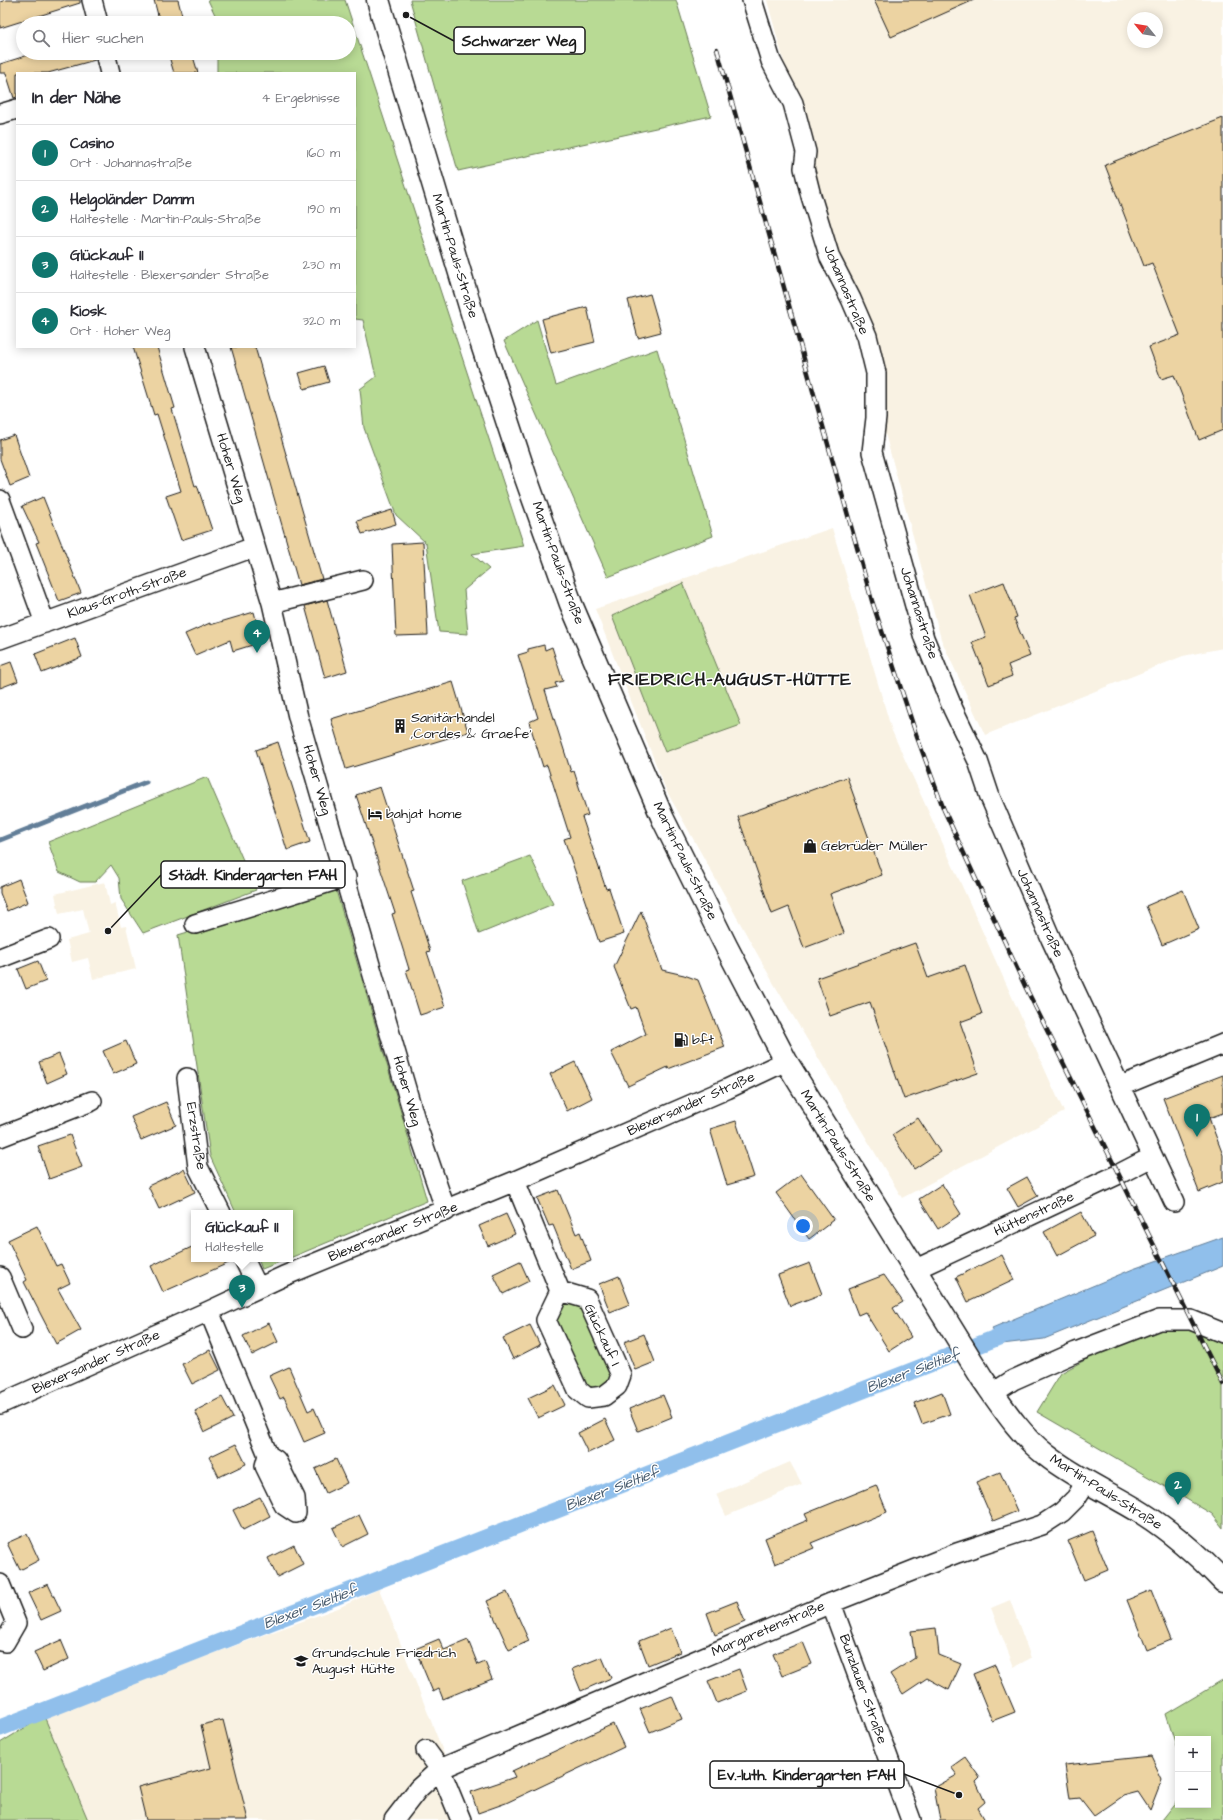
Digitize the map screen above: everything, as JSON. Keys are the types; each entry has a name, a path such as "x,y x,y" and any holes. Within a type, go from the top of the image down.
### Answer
{"street":[{"path":"92,0 96,16"},
{"name":"Martin-Pauls-Straße","path":"378,0 475,324 526,478 572,604 663,819 726,946 786,1061 988,1386 1019,1427 1041,1451 1086,1482 1162,1526 1206,1563 1223,1580"},
{"name":"Johannastraße","path":"752,0 771,61 793,103 806,152 804,168 830,258 851,299 867,336 876,373 876,418 872,452 924,638 953,709 978,761 990,797 1051,939 1174,1202"},
{"path":"107,60 110,72"},
{"path":"0,114 16,109"},
{"name":"Hoher Weg","path":"195,348 272,603 298,717 346,877 416,1123 446,1211"},
{"path":"0,500 45,623"},
{"name":"Klaus-Groth-Straße","path":"0,639 254,547"},
{"path":"272,603 362,580"},
{"path":"195,924 346,877"},
{"path":"0,958 49,939"},
{"path":"1121,1086 1223,1044"},
{"name":"Blexersander Straße","path":"0,1404 258,1288 446,1211 728,1089 786,1061"},
{"name":"Erzstraße","path":"187,1078 198,1167 220,1210"},
{"path":"0,1137 92,1101"},
{"name":"Hüttenstraße","path":"916,1269 1119,1174 1152,1157"},
{"path":"515,1181 560,1291"},
{"path":"245,1262 258,1288"},
{"path":"0,1277 22,1329"},
{"name":"Glückauf I","path":"560,1291 587,1299 621,1375 617,1386 604,1396 588,1398 578,1390 546,1320 560,1291"},
{"path":"209,1311 268,1455"},
{"path":"988,1386 1013,1380 1076,1352 1159,1320 1191,1320 1223,1333"},
{"name":"Margaretenstraße","path":"394,1820 418,1789 440,1769 831,1603 957,1553 1042,1525 1062,1512 1076,1498 1086,1482"},
{"path":"0,1584 16,1622 5,1642 0,1641"},
{"name":"Bunzlauer Straße","path":"831,1603 911,1820"},
{"path":"426,1750 440,1769 461,1820"}],"shaded area":[{"path":"767,0 1223,0 1223,648 1183,656 985,735 941,639"},
{"path":"832,528 892,731 1064,1112 902,1198 774,984 666,790 595,609"},
{"path":"105,882 110,905 115,903 121,927 126,926 136,969 93,979 88,958 72,962 67,940 89,934 83,909 59,914 55,894"},
{"path":"790,1462 802,1484 726,1516 716,1494"},
{"name":"Grundschule Friedrich August Hütte","path":"379,1589 470,1820 88,1820 44,1716 338,1608"},
{"path":"1010,1600 1031,1658 1014,1667 991,1608"}],"green space":[{"path":"208,0 345,0 350,16 216,16"},
{"path":"410,0 676,0 711,116 458,171"},
{"path":"356,34 524,546 472,554 489,569 464,590 468,634 439,632 426,543 396,515 364,428 360,389 376,377 363,320 356,319 356,72 217,72 217,60 356,60"},
{"path":"537,320 556,385 657,349 713,536 608,577 504,341"},
{"path":"683,583 741,725 665,752 612,616"},
{"path":"207,777 256,890 143,933 121,899 119,878 111,865 95,882 80,882 59,872 48,842"},
{"path":"530,856 553,904 479,934 462,881"},
{"path":"335,887 427,1201 293,1257 293,1210 235,1210 210,1156 178,935"},
{"path":"259,1262 280,1262 262,1269"},
{"path":"570,1302 580,1304 611,1373 608,1385 591,1390 584,1384 554,1315 560,1307"},
{"path":"1175,1321 1223,1343 1223,1528 1212,1514 1037,1412 1061,1373 1123,1339"},
{"path":"1223,1680 1223,1820 1162,1820 1175,1804 1175,1808 1211,1808 1211,1736 1175,1736 1175,1742 1166,1714"},
{"path":"44,1716 88,1820 0,1820 0,1743"}],"water":[{"path":"1223,1237 1223,1266 1044,1339 1002,1344 992,1328 1133,1269"}],"building":[{"path":"6,0 80,0 80,3 38,16 16,16 16,23 0,28 0,2"},
{"path":"154,0 178,0 182,16 158,16"},
{"path":"874,0 974,0 891,37"},
{"path":"16,59 95,60 52,72 16,72 16,97 14,98 6,73 0,73 0,64"},
{"path":"170,60 194,60 198,72 174,72"},
{"path":"1223,118 1223,430 1199,440 1174,375 1161,379 1149,347 1180,335 1152,263 1144,266 1105,165"},
{"path":"650,294 661,332 638,338 628,300"},
{"path":"587,307 595,342 551,353 542,319"},
{"path":"133,348 157,348 175,408 172,409 195,486 197,485 212,530 181,540 166,496 181,491 157,414 154,415"},
{"path":"231,348 255,348 322,579 299,585"},
{"path":"324,366 329,382 304,389 299,373"},
{"path":"14,435 29,478 10,486 0,459 0,440"},
{"path":"43,497 81,593 59,601 36,543 39,542 22,506"},
{"path":"392,510 396,524 362,534 357,521"},
{"path":"423,542 428,635 396,636 392,544"},
{"path":"1004,582 1017,617 1014,618 1030,656 1008,665 1012,676 989,685 972,642 986,637 970,595"},
{"path":"327,600 347,671 325,678 305,606"},
{"path":"254,612 262,642 233,651 230,640 195,655 185,634 210,623 210,625"},
{"path":"75,638 82,657 42,673 35,654"},
{"path":"544,645 545,650 552,647 563,681 555,683 557,687 545,690 571,772 574,771 588,815 582,817 606,889 609,888 624,934 599,942 564,839 570,837 547,765 543,767 529,722 538,718 518,655 528,652 528,649"},
{"path":"11,662 18,681 0,688 0,666"},
{"name":"Sanitärhandel ,Cordes & Graefe'","path":"453,682 468,732 346,769 331,719"},
{"path":"278,742 310,842 287,850 256,750"},
{"name":"Gebrüder Müller","path":"847,777 882,875 830,894 844,933 804,948 789,907 772,914 738,817"},
{"path":"380,787 414,891 411,892 430,951 427,952 445,1007 420,1015 406,970 409,969 392,914 395,913 356,795"},
{"path":"19,879 28,902 7,911 0,893 0,887"},
{"path":"1183,890 1199,929 1162,945 1146,906"},
{"path":"641,911 662,970 698,980 725,1047 668,1069 668,1067 628,1086 611,1052 646,1034 636,1007 631,1009 614,967"},
{"path":"915,943 928,978 965,965 982,1014 960,1022 978,1073 904,1099 870,1002 830,1016 817,978"},
{"path":"38,961 46,981 26,989 18,969"},
{"path":"126,1041 136,1064 113,1074 103,1051"},
{"path":"59,1054 67,1074 47,1083 39,1062"},
{"path":"575,1062 592,1098 567,1111 550,1074"},
{"path":"1223,1075 1223,1113 1209,1118 1223,1155 1223,1182 1199,1192 1163,1098"},
{"path":"166,1102 176,1125 141,1140 131,1117"},
{"path":"918,1118 940,1152 914,1169 892,1135"},
{"path":"736,1121 754,1177 727,1185 710,1129"},
{"path":"70,1135 82,1167 49,1179 38,1146"},
{"path":"184,1169 195,1192 159,1209 148,1186"},
{"path":"801,1174 834,1220 809,1239 776,1193"},
{"path":"1027,1177 1038,1196 1018,1207 1007,1188"},
{"path":"942,1184 961,1214 938,1229 919,1199"},
{"path":"558,1190 576,1234 580,1232 591,1261 571,1269 553,1225 549,1226 537,1198"},
{"path":"1081,1212 1094,1236 1057,1256 1044,1232"},
{"path":"506,1214 515,1234 488,1246 479,1226"},
{"path":"37,1226 56,1266 61,1264 70,1283 58,1289 81,1330 56,1344 24,1282 27,1280 8,1240"},
{"path":"191,1247 191,1262 231,1262 163,1292 151,1266"},
{"path":"1002,1255 1014,1280 968,1302 956,1277"},
{"path":"520,1261 529,1281 503,1294 493,1274"},
{"path":"810,1263 822,1294 790,1306 778,1275"},
{"path":"884,1275 903,1302 893,1308 911,1337 889,1351 865,1312 858,1315 848,1289"},
{"path":"619,1276 630,1304 610,1312 599,1284"},
{"path":"269,1323 278,1342 252,1355 243,1336"},
{"path":"530,1325 540,1345 513,1359 503,1338"},
{"path":"644,1334 655,1362 635,1370 624,1342"},
{"path":"210,1350 220,1370 192,1384 182,1364"},
{"path":"289,1367 308,1411 314,1408 325,1433 304,1442 284,1397 280,1399 269,1376"},
{"path":"555,1385 565,1405 538,1418 528,1398"},
{"path":"942,1392 950,1414 922,1424 914,1403"},
{"path":"663,1395 672,1417 638,1431 629,1409"},
{"path":"222,1397 233,1418 205,1432 195,1411"},
{"path":"605,1419 615,1440 588,1453 578,1433"},
{"path":"236,1444 246,1464 219,1477 209,1457"},
{"path":"336,1459 347,1483 326,1493 315,1469"},
{"path":"1000,1472 1017,1511 993,1521 976,1482"},
{"path":"876,1485 887,1512 811,1543 814,1548 775,1564 765,1538 808,1520 805,1514"},
{"path":"260,1497 270,1516 243,1530 233,1510"},
{"path":"359,1515 368,1534 342,1547 333,1528"},
{"path":"1092,1531 1108,1570 1084,1580 1068,1541"},
{"path":"27,1534 39,1560 20,1570 7,1543"},
{"path":"294,1545 303,1564 277,1577 268,1558"},
{"path":"48,1584 61,1611 41,1620 28,1593"},
{"path":"1151,1590 1171,1640 1147,1650 1127,1600"},
{"path":"507,1592 529,1641 509,1650 487,1601"},
{"path":"737,1601 745,1622 715,1635 707,1613"},
{"path":"671,1628 680,1652 648,1665 639,1641"},
{"path":"936,1628 939,1655 961,1664 949,1690 927,1678 903,1694 890,1674 915,1658 911,1631"},
{"path":"439,1639 444,1650 468,1640 478,1665 485,1662 492,1679 443,1699 439,1689 433,1692 415,1649"},
{"path":"61,1640 69,1659 43,1671 34,1652"},
{"path":"803,1642 812,1664 782,1676 773,1654"},
{"path":"602,1657 611,1678 581,1691 572,1669"},
{"path":"995,1665 1015,1712 992,1721 973,1674"},
{"path":"739,1669 747,1691 717,1703 708,1681"},
{"path":"672,1696 682,1719 650,1732 640,1709"},
{"path":"223,1720 248,1820 146,1820 138,1787 211,1768 201,1725"},
{"path":"613,1724 624,1747 506,1803 478,1813 471,1792 515,1777 512,1771"},
{"path":"1151,1756 1162,1779 1150,1810 1138,1792 1123,1796 1094,1816 1080,1798 1070,1799 1065,1765"},
{"path":"965,1757 980,1778 976,1782 985,1802 978,1808 985,1820 940,1820 934,1788 957,1775 951,1767"}],"waterway":[{"path":"0,840 146,782"},
{"name":"Blexer Sieltief","path":"0,1728 1019,1329"}],"railway":[{"path":"717,49 872,601 917,737 944,810 1025,986 1223,1384"}],"place":[{"name":"Schwarzer Weg","path":"406,15"},
{"name":"Kiosk","path":"257,653"},
{"name":"Sanitärhandel ,Cordes & Graefe'","path":"400,726"},
{"name":"bahjat home","path":"375,814"},
{"name":"Gebrüder Müller","path":"810,846"},
{"name":"Städt. Kindergarten FAH","path":"108,931"},
{"name":"bft","path":"681,1040"},
{"name":"Casino","path":"1197,1137"},
{"name":"Glückauf II","path":"242,1308"},
{"name":"Helgoländer Damm","path":"1178,1505"},
{"name":"Grundschule Friedrich August Hütte","path":"301,1661"},
{"name":"Ev.-luth. Kindergarten FAH","path":"959,1795"}],"district":[{"name":"FRIEDRICH-AUGUST-HÜTTE","path":"730,679"}]}
